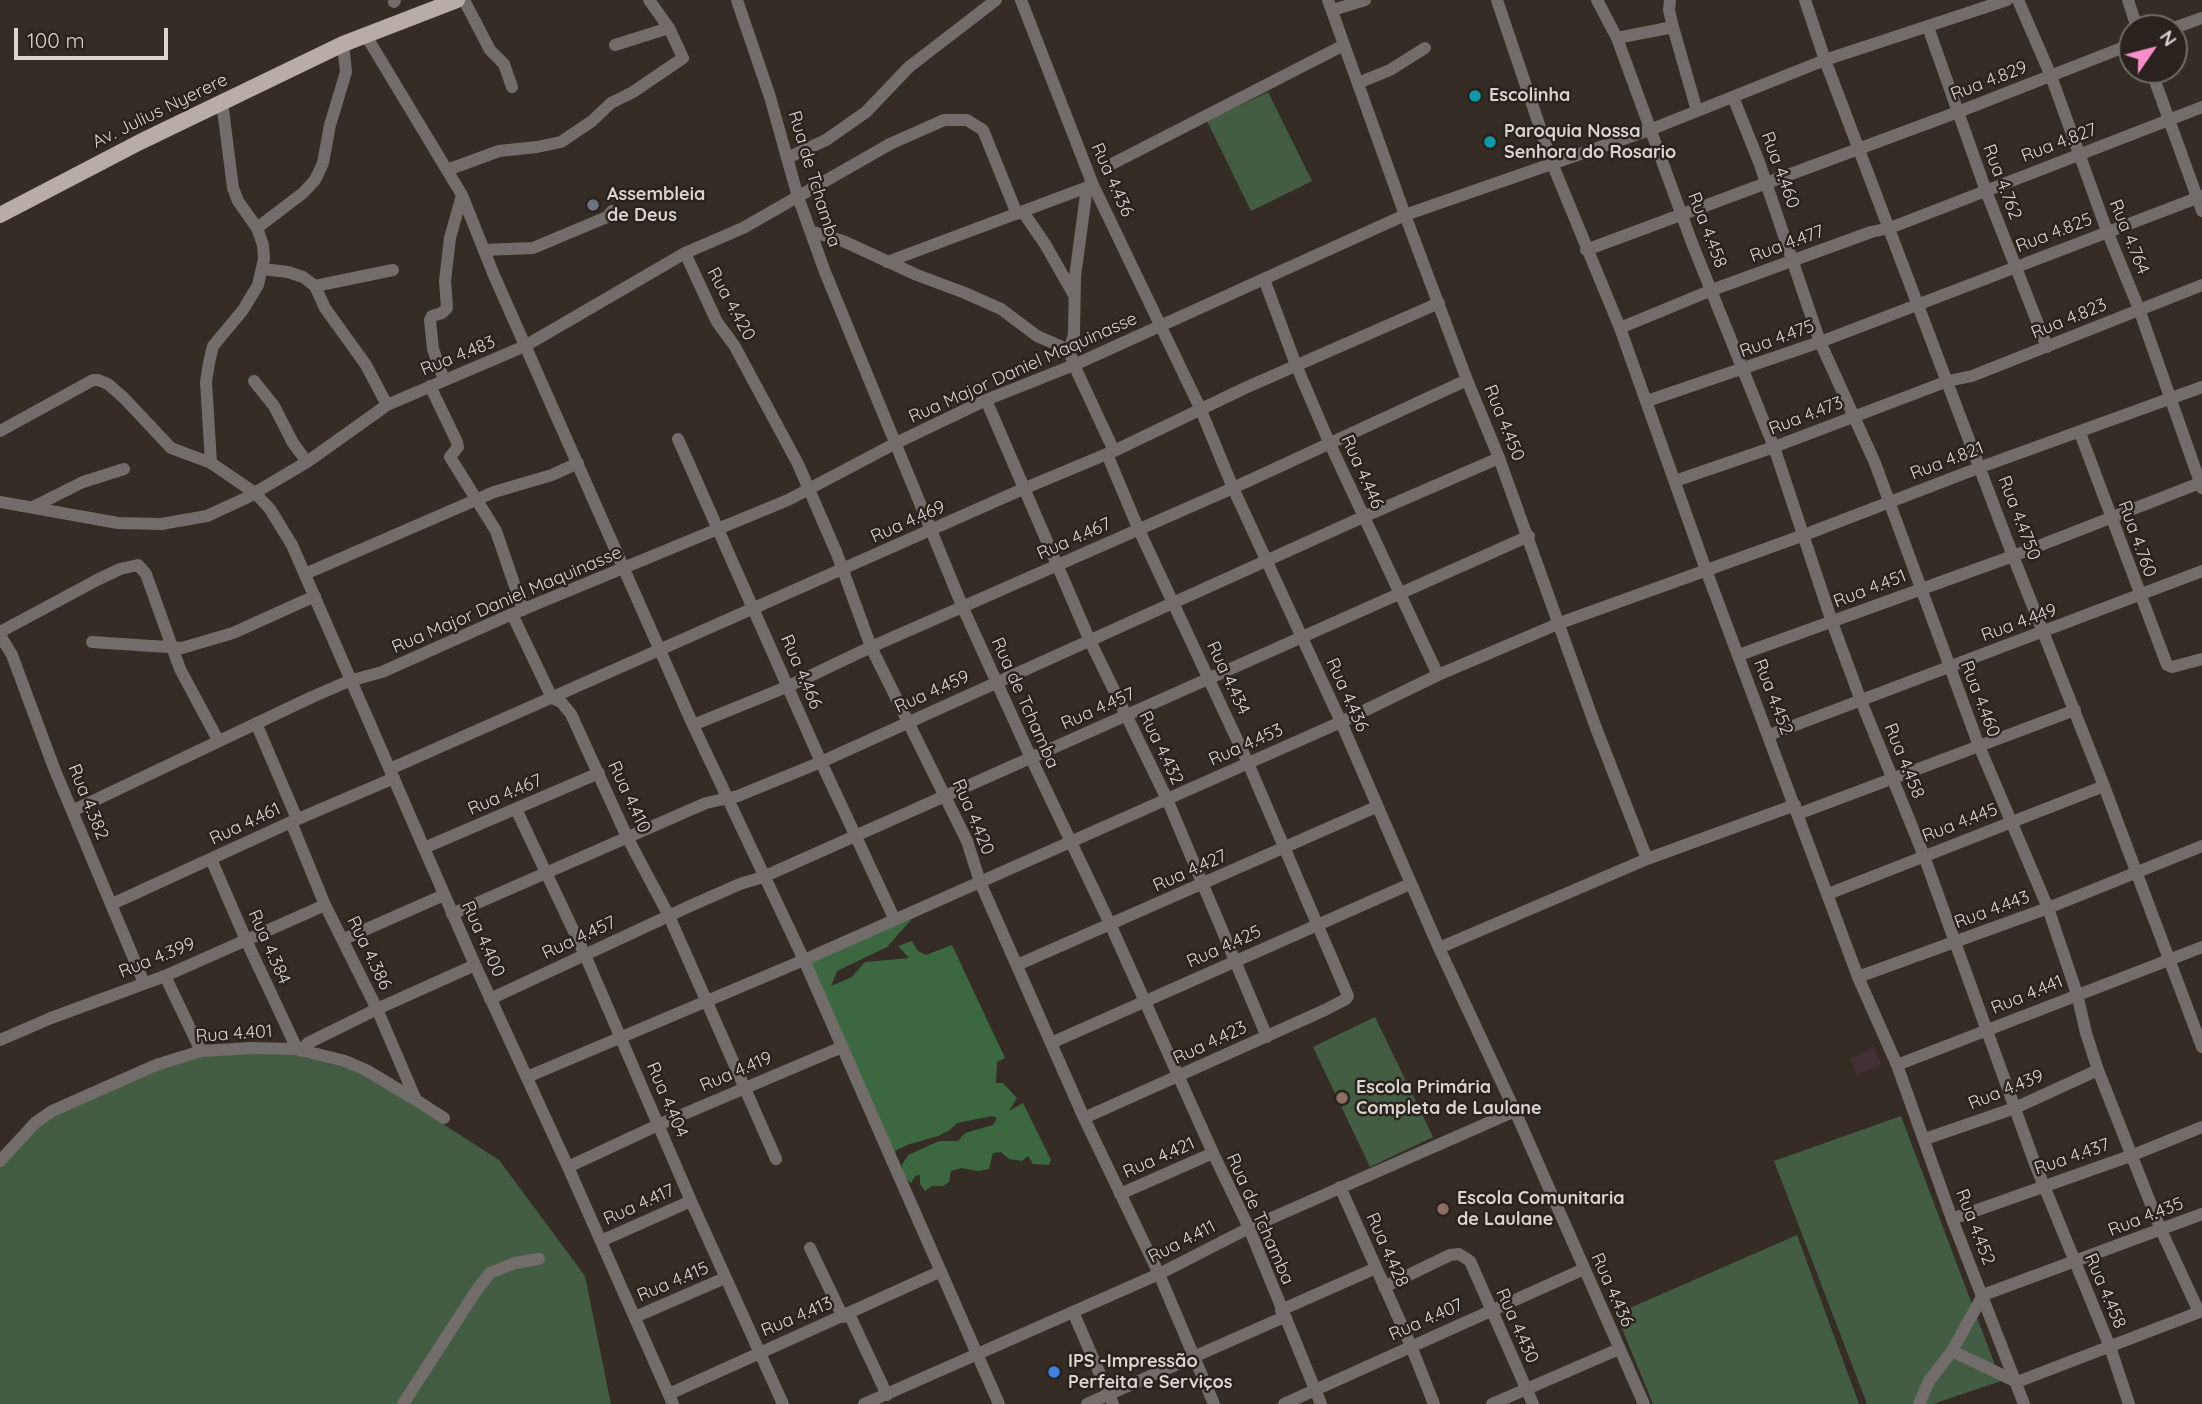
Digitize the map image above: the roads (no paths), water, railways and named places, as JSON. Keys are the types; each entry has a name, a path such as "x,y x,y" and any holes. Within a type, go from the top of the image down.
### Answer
{"main road":[{"name":"Av. Julius Nyerere","path":"0,215 343,44 457,0"}],"street":[{"path":"464,0 490,50 504,64 512,87"},
{"path":"447,170 499,151 551,145 573,135 611,103 633,92 682,58 669,29 649,0"},
{"name":"Rua de Tchamba","path":"737,0 810,231 963,608 1249,1228 1321,1404"},
{"path":"787,158 826,140 866,112 909,67 996,0"},
{"name":"Rua 4.436","path":"1021,0 1090,186 1162,326 1200,408 1233,488 1341,722 1410,884 1515,1111 1644,1404"},
{"path":"1331,5 1365,0"},
{"name":"Rua 4.452","path":"1497,0 1552,163 1620,328 1706,570 1858,977 1897,1065 1952,1219 2024,1404"},
{"name":"Rua 4.458","path":"1597,0 1617,38 1773,447 1861,701 1924,856 2015,1108 2074,1263 2110,1347 2129,1404"},
{"path":"1670,0 1673,27 1697,111"},
{"name":"Rua 4.4750","path":"1805,0 1825,60 2013,555 2201,1042"},
{"name":"Rua Major Daniel Maquinasse","path":"72,811 218,740 349,681 382,672 518,612 718,532 810,490 896,443 986,400 1074,365 1405,215 1652,129 1825,60 1928,27 1977,4 2007,0"},
{"name":"Rua 4.764","path":"2018,0 2051,76 2107,231 2139,309 2201,484"},
{"name":"Rua 4.450","path":"1331,5 1405,215 1467,380 1500,458 1596,728 1647,859"},
{"path":"1617,38 1673,27"},
{"name":"Rua 4.762","path":"1928,27 1986,191 2047,347"},
{"path":"615,45 669,29"},
{"path":"365,34 462,195 525,346 693,725 804,960 999,1404"},
{"path":"257,228 303,193 315,180 323,163 330,125 346,72 343,44"},
{"path":"1106,167 1344,45"},
{"path":"1357,83 1390,70 1425,48"},
{"name":"Rua 4.829","path":"1586,250 2118,50"},
{"path":"2156,84 2202,211"},
{"name":"Rua 4.460","path":"1733,97 1766,181 1820,342 1890,502 1979,746 2048,908 2077,994 2098,1070 2161,1230 2200,1311"},
{"path":"211,463 206,382 213,346 250,299 263,268 263,245 257,228 238,201 233,188 222,102"},
{"name":"Rua 4.827","path":"1890,228 2202,107"},
{"name":"Rua 4.483","path":"0,502 102,522 161,524 207,516 255,493 307,462 387,405 525,346 685,253 743,228 910,134 944,120 967,120 983,130 1020,213 1045,244 1074,295"},
{"path":"887,262 1090,186"},
{"path":"810,231 843,241 1001,309 1037,336 1069,350 1074,335 1077,251 1090,186"},
{"path":"444,380 433,349 430,320 447,307 445,281 450,238 462,195"},
{"name":"Rua 4.825","path":"1918,304 2199,197"},
{"path":"484,250 533,248 607,217 612,211"},
{"name":"Rua 4.477","path":"1620,328 1793,260 1871,232 1890,228"},
{"name":"Rua 4.420","path":"685,253 717,322 734,345 781,429 810,490 871,647 967,841 980,881 1051,1043 1159,1274 1214,1404"},
{"path":"263,268 303,277 315,286 325,308 366,365 387,405"},
{"path":"315,286 393,270"},
{"name":"Rua 4.446","path":"1264,279 1296,365 1329,442 1438,675"},
{"name":"Rua 4.823","path":"1948,381 1972,376 2202,285"},
{"name":"Rua 4.469","path":"392,774 552,698 1110,452 1200,408 1439,303"},
{"name":"Rua 4.475","path":"1647,401 1742,370 1918,304"},
{"name":"Rua 4.434","path":"1069,350 1138,528 1248,763 1315,925 1348,996"},
{"name":"Rua 4.400","path":"0,431 98,380 108,384 124,398 171,448 211,463 255,493 282,527 315,596 349,681 452,914 671,1399"},
{"name":"Rua 4.467","path":"693,725 789,686 871,647 1233,488 1467,380"},
{"path":"254,381 274,406 293,443 307,462"},
{"name":"Rua 4.473","path":"1675,481 1948,381"},
{"name":"Rua 4.410","path":"430,386 457,442 458,447 450,457 496,531 518,612 552,698 561,702 570,714 669,916 776,1159"},
{"name":"Rua 4.821","path":"1706,570 2202,387"},
{"name":"Rua 4.432","path":"986,400 1090,641 1167,799 1267,1037"},
{"name":"Rua 4.760","path":"2080,433 2167,665 2172,667 2202,659"},
{"name":"Rua 4.466","path":"678,439 821,762 894,918"},
{"name":"Rua 4.459","path":"452,914 706,803 727,799 821,762 1363,517 1500,458"},
{"path":"304,575 476,500 578,463"},
{"path":"33,507 83,482 124,469"},
{"name":"Rua 4.451","path":"1739,655 2201,484"},
{"name":"Rua 4.457","path":"490,999 740,884 763,877 857,836 1528,536"},
{"path":"0,634 97,580 120,569 138,565 146,574 180,669 218,740"},
{"name":"Rua 4.453","path":"527,1077 804,960 1341,722 1438,675 1560,623 1706,570"},
{"name":"Rua 4.449","path":"1769,735 2202,571"},
{"path":"92,642 174,650 233,632 315,596"},
{"name":"Rua 4.382","path":"0,634 12,655 72,811 144,982"},
{"path":"1439,948 1647,859 1891,778 2075,710"},
{"name":"Rua 4.386","path":"256,723 325,905 377,1009 416,1100"},
{"name":"Rua 4.467","path":"424,848 599,773"},
{"name":"Rua 4.461","path":"111,904 392,774"},
{"name":"Rua 4.445","path":"1828,894 2104,786"},
{"name":"Rua 4.427","path":"1017,965 1111,926 1376,807"},
{"name":"Rua 4.404","path":"516,809 585,955 758,1353 783,1404"},
{"name":"Rua 4.443","path":"1858,977 2048,908 2202,846"},
{"name":"Rua 4.384","path":"211,859 246,940 299,1050"},
{"name":"Rua 4.425","path":"1051,1043 1410,884"},
{"path":"344,939 444,895"},
{"name":"Rua 4.399","path":"0,1040 51,1017 165,976 325,905"},
{"name":"Rua 4.441","path":"1897,1065 2202,947"},
{"path":"299,1050 377,1009 475,965"},
{"path":"165,976 201,1051"},
{"name":"Rua 4.423","path":"1084,1118 1267,1037 1325,1010 1348,996"},
{"name":"Rua 4.419","path":"568,1167 744,1087 842,1047"},
{"name":"Rua 4.401","path":"0,1161 35,1123 52,1111 156,1065 201,1051 250,1048 299,1050 357,1066 443,1118"},
{"name":"Rua 4.439","path":"1925,1139 2015,1108 2098,1070"},
{"name":"Rua 4.411","path":"864,1404 891,1397 1159,1274 1249,1228 1515,1111"},
{"name":"Rua 4.437","path":"1952,1219 2133,1155 2202,1127"},
{"name":"Rua 4.421","path":"1120,1194 1213,1153"},
{"name":"Rua 4.428","path":"1340,1187 1434,1404"},
{"name":"Rua 4.417","path":"601,1241 691,1201"},
{"name":"Rua 4.435","path":"1983,1295 2202,1214"},
{"path":"810,1248 891,1397"},
{"name":"Rua 4.430","path":"1384,1287 1453,1254 1462,1255 1470,1261 1533,1404"},
{"path":"403,1404 476,1291 491,1273 515,1263 539,1259"},
{"path":"1087,1404 1111,1399 1376,1268"},
{"name":"Rua 4.407","path":"1284,1404 1584,1269"},
{"name":"Rua 4.413","path":"671,1399 758,1353 939,1272"},
{"name":"Rua 4.415","path":"635,1317 725,1278"},
{"path":"1919,1404 1929,1381 1952,1351 1983,1295"},
{"path":"1952,1351 2017,1382 2200,1311"},
{"path":"1073,1312 1111,1399"},
{"path":"1492,1404 1619,1349"}],"place":[{"name":"Escolinha","path":"1475,96"},
{"name":"Paroquia Nossa Senhora do Rosario","path":"1490,142"},
{"name":"Assembleia de Deus","path":"593,205"},
{"name":"Escola Primária Completa de Laulane","path":"1342,1098"},
{"name":"Escola Comunitaria de Laulane","path":"1443,1209"},
{"name":"IPS -Impressão Perfeita e Serviços","path":"1054,1372"}]}
